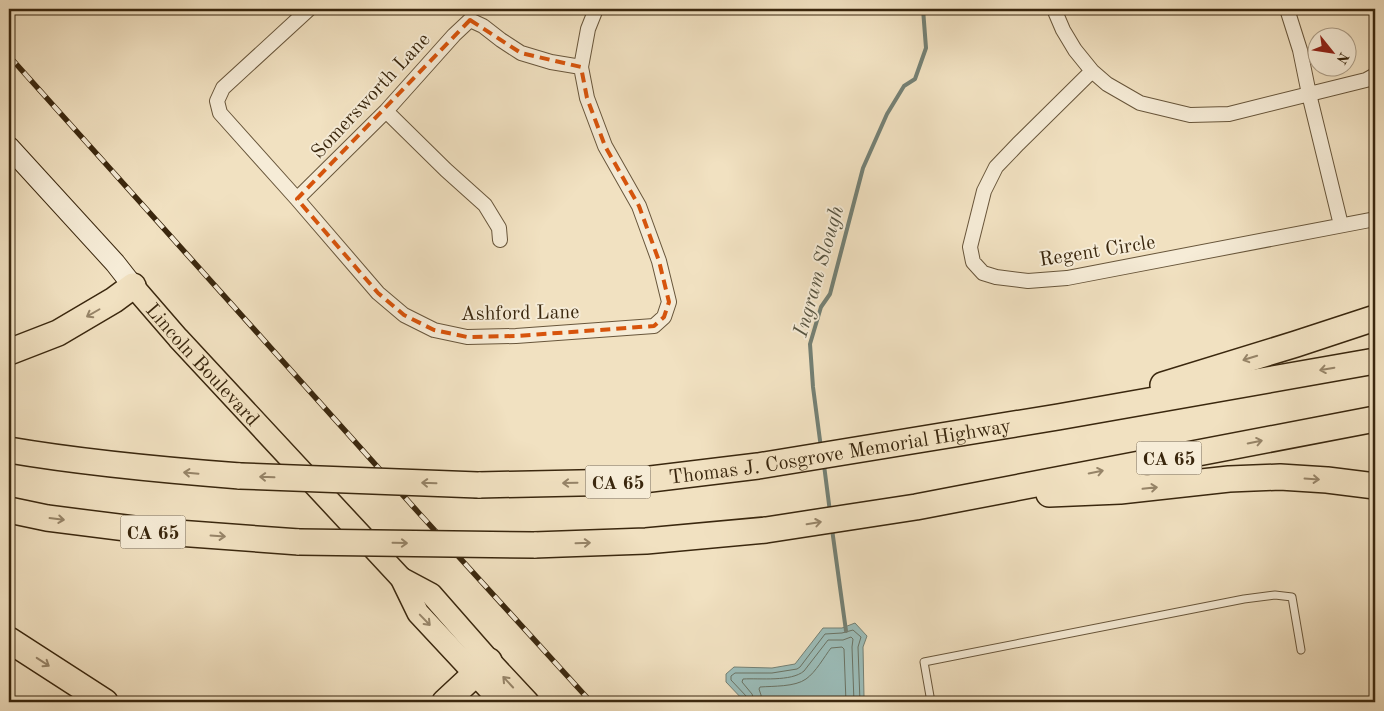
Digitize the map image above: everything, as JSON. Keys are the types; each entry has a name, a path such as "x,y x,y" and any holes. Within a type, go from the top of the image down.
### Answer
{"highway":[{"path":"9,352 58,333 134,286"},
{"path":"1058,417 1375,318"},
{"name":"Thomas J. Cosgrove Memorial Highway","path":"9,450 147,469 240,476 478,484 626,482 758,466 1058,417 1375,360"},
{"name":"CA 65","path":"9,510 46,518 150,531 299,542 534,545 646,541 766,530 916,507 1375,419"},
{"path":"962,498 1120,491 1229,479 1280,477 1375,486"},
{"path":"9,640 106,702"},
{"path":"445,702 482,668"}],"main road":[{"name":"Lincoln Boulevard","path":"9,147 115,263 178,338 401,578 418,613 462,659 482,668 528,702"},
{"name":"Lincoln Boulevard","path":"482,668 501,702"}],"street":[{"name":"Ashford Lane","path":"309,9 223,88 217,101 220,112 378,293 404,314 434,330 467,337 516,336 654,326 664,317 670,302 660,261 639,206 605,146 587,98 581,67 588,29 596,9"},
{"path":"1054,9 1063,30 1075,50 1092,71 1107,84 1140,103 1190,115 1229,114 1366,80 1375,75"},
{"path":"1287,9 1300,50 1341,225"},
{"name":"Somersworth Lane","path":"297,199 386,111 454,35 470,20 483,26 521,53 551,62 581,67"},
{"name":"Regent Circle","path":"1092,71 996,167 984,192 970,247 973,262 983,273 996,277 1028,281 1067,278 1375,219"},
{"path":"386,111 485,205 499,228 500,240"}],"lane":[{"path":"931,702 924,662 1244,599 1275,595 1292,597 1301,650"}],"highlighted area":[{"path":"470,20 521,53 581,67 587,98 605,146 639,206 659,261 669,302 664,317 654,326 516,336 467,337 434,330 404,315 378,293 297,199"}],"water":[{"path":"855,623 867,636 863,647 864,697 866,702 745,702 726,682 726,674 734,667 772,668 795,664 823,628 842,628"}],"waterway":[{"name":"Ingram Slough","path":"821,448 813,387 810,344 821,307 830,294 863,168 887,114 904,86 915,79 926,48 923,9"},
{"name":"Ingram Slough","path":"824,465 830,512"},
{"name":"Ingram Slough","path":"832,529 846,631"}],"railway":[{"path":"9,56 591,702"}]}
